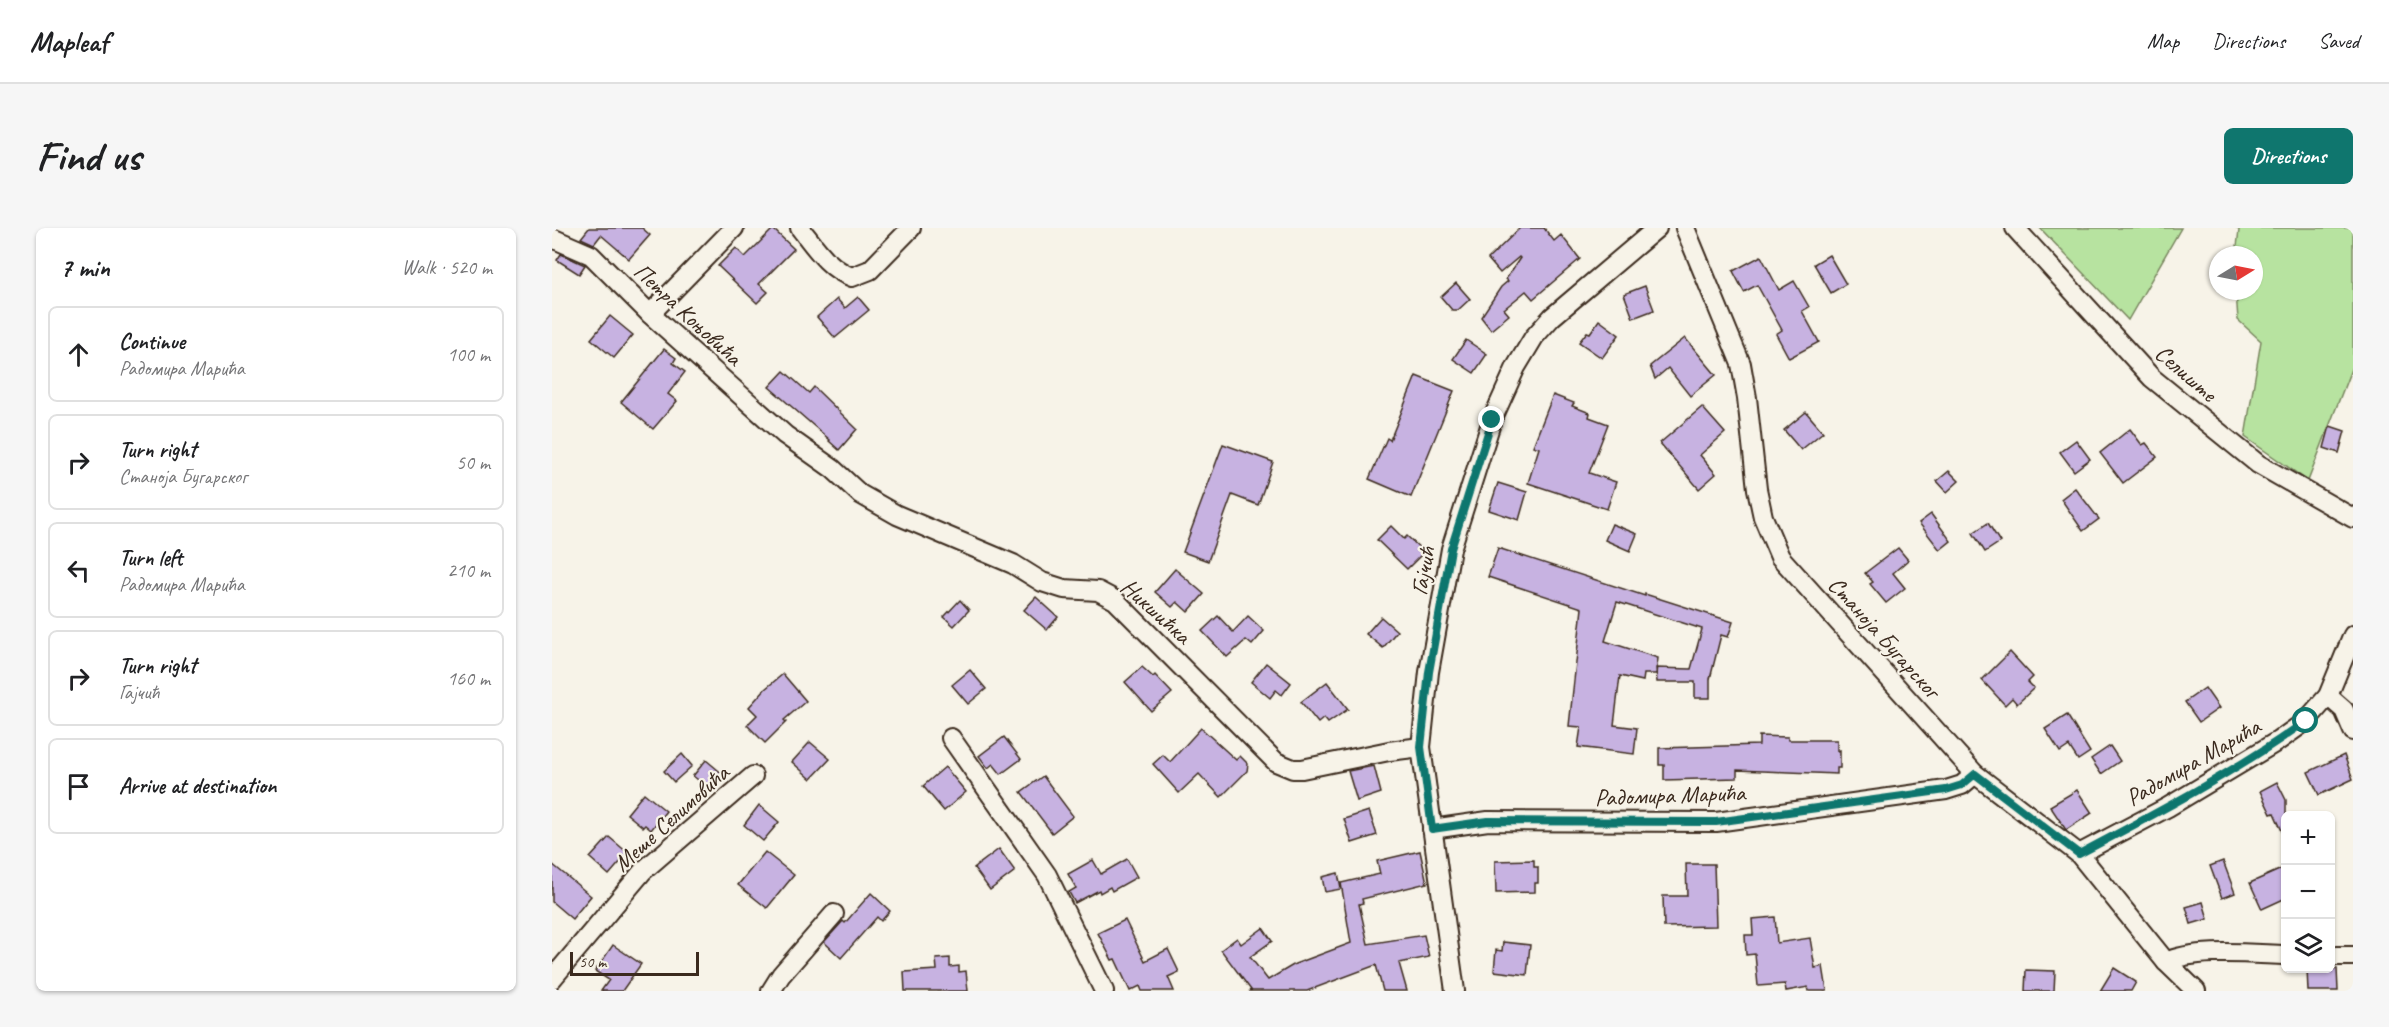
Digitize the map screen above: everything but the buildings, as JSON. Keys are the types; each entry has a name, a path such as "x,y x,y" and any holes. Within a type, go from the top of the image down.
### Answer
{"street":[{"path":"650,314 734,228"},
{"path":"800,228 831,266 852,277 870,270 910,228"},
{"name":"Гајчић","path":"1455,991 1421,747 1429,672 1451,549 1492,420 1516,367 1534,337 1552,317 1658,228"},
{"name":"Станоја Бугарског","path":"1685,228 1741,364 1757,489 1763,517 1780,557 1975,774 2079,854 2166,962 2196,991"},
{"name":"Селиште","path":"2016,228 2152,378 2258,464 2353,518"},
{"name":"Петра Коњовића","path":"552,238 591,255 650,314 785,435"},
{"name":"Никшићка","path":"785,435 833,469 860,494 897,515 1013,564 1053,586 1098,591 1115,600 1276,762 1284,767 1302,770 1389,751 1421,747"},
{"name":"Радомира Марића","path":"2079,854 2168,807 2278,741 2306,721 2328,696 2353,635"},
{"path":"2328,696 2344,710 2353,731"},
{"path":"951,738 1047,875 1104,991"},
{"name":"Радомира Марића","path":"1432,829 1488,821 1716,822 1946,790 1962,785 1975,774"},
{"name":"Меше Селимовића","path":"552,979 643,871 753,776"},
{"path":"771,991 781,975 834,914"},
{"path":"2166,962 2176,957 2198,955 2281,955"},
{"path":"2335,956 2353,956"}],"green space":[{"path":"2040,228 2181,228 2128,320"},
{"path":"2237,228 2353,228 2353,364 2308,481 2245,437 2261,341 2238,320 2237,300 2263,300 2263,246 2237,246 2239,230"}],"route":[{"path":"1492,420 1451,549 1429,672 1421,747 1432,829 1488,821 1716,822 1930,793 1962,785 1975,774 2079,854 2168,807 2278,741 2306,721"}]}
